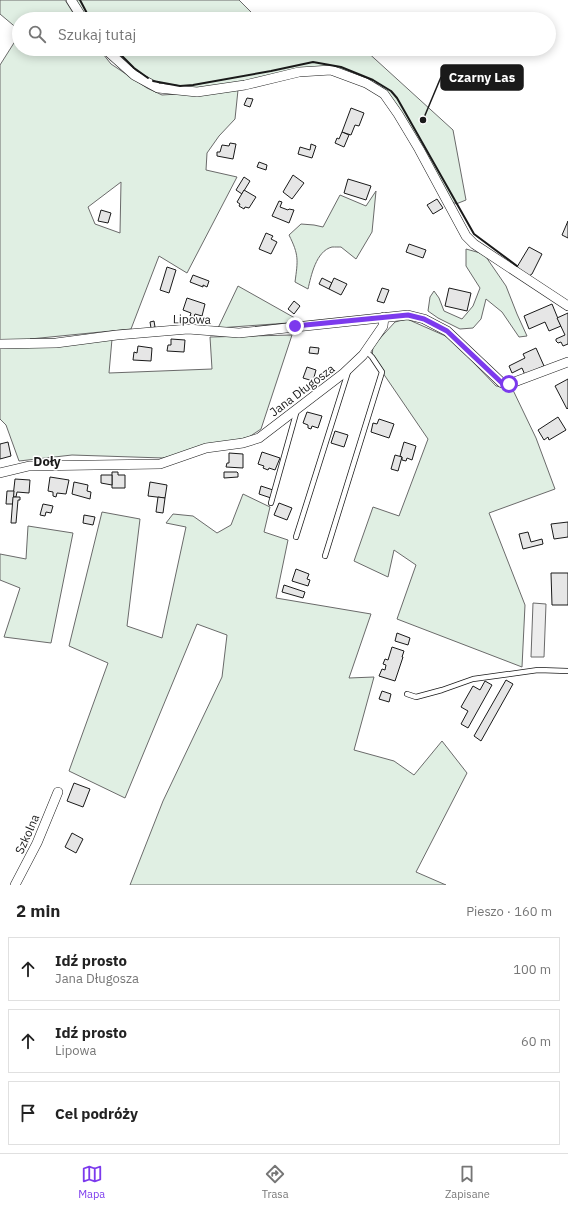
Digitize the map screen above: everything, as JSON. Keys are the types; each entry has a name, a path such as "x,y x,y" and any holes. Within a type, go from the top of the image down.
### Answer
{"street":[{"path":"71,0 79,12"},
{"path":"113,56 134,74 158,88 197,92 245,86 299,72 331,70 366,83 384,94 398,114 419,149 466,236 474,244 568,306"},
{"path":"384,317 408,315 424,319 447,331 502,383 509,384 568,362"},
{"name":"Lipowa","path":"0,344 56,343 117,335 188,329 239,332 384,317"},
{"name":"Jana Długosza","path":"0,473 30,466 160,464 206,448 243,443 259,438 349,369 366,351 383,326 384,317"},
{"name":"Szkolna","path":"15,885 37,843 58,792"}],"lane":[{"path":"325,556 382,372 366,351"},
{"path":"296,537 349,369"},
{"path":"271,503 298,409"},
{"path":"407,694 416,697 473,679 538,670 568,671"}],"green space":[{"path":"0,0 65,0 73,12 12,12 12,24 0,14"},
{"path":"71,0 239,0 251,12 79,12"},
{"path":"12,46 12,56 105,56 111,64 147,88 162,95 238,90 235,119 219,136 207,153 206,170 237,177 187,273 159,256 131,329 30,339 112,339 109,373 212,369 210,337 292,335 261,429 249,437 163,458 72,455 19,461 6,425 0,419 0,65","holes":["121,182 120,233 95,224 88,207"]},
{"path":"116,56 372,56 453,130 466,200 456,204 450,200 399,110 381,85 331,69 197,91 158,87"},
{"path":"376,191 372,232 356,259 341,247 326,249 315,265 308,289 295,282 297,258 295,248 289,235 301,224 323,227 340,195 366,206"},
{"path":"466,249 484,254 506,286 527,336 519,337 502,312 486,299 481,319 473,328 460,329 428,311 430,297 434,291 439,298 444,311 462,319 473,306 480,288 466,266"},
{"path":"238,286 302,322 218,328"},
{"path":"407,319 450,338 496,386 512,388 536,438 555,489 489,513 525,605 522,667 397,619 416,565 394,550 388,577 354,561 373,507 399,516 428,439 372,357 373,346 395,322"},
{"path":"243,494 270,507 264,532 288,540 276,598 371,614 349,678 374,677 354,750 394,761 414,775 442,741 467,773 416,872 446,885 130,885 163,801 222,677 227,635 197,624 125,798 69,771 108,663 69,646 102,512 140,519 127,626 162,638 186,527 166,523 173,514 193,516 217,533 231,525"},
{"path":"28,526 73,533 51,643 4,637 20,588 0,580 0,554 26,559"}],"shaded area":[{"path":"533,603 546,604 544,657 531,657"}],"building":[{"path":"247,98 253,99 250,107 244,105"},
{"path":"351,108 364,113 359,126 355,125 351,135 342,132"},
{"path":"342,132 349,135 344,147 335,143 337,138 339,139"},
{"path":"230,143 236,144 233,159 217,156 217,152 220,152 222,145 229,146"},
{"path":"311,144 316,146 312,158 298,154 300,147 310,150"},
{"path":"259,162 267,165 266,170 257,167"},
{"path":"293,175 304,183 292,199 283,192"},
{"path":"244,177 250,181 242,194 236,190"},
{"path":"348,179 371,186 366,200 344,193"},
{"path":"244,190 256,197 249,208 245,207 244,209 239,206 240,204 237,202"},
{"path":"437,199 443,208 433,214 427,205"},
{"path":"279,201 282,202 280,207 288,210 294,210 289,223 272,216"},
{"path":"101,210 111,213 108,223 98,221"},
{"path":"568,221 568,238 562,235"},
{"path":"266,233 273,236 271,239 277,242 271,254 259,249"},
{"path":"409,244 426,250 423,258 406,252"},
{"path":"529,247 542,254 532,274 529,276 517,267"},
{"path":"167,267 176,270 169,293 160,290"},
{"path":"193,275 209,281 207,287 190,282"},
{"path":"322,278 332,283 329,289 319,284"},
{"path":"334,278 347,284 341,295 329,289"},
{"path":"382,288 389,290 384,303 377,301"},
{"path":"449,288 471,293 467,311 445,306"},
{"path":"187,298 205,304 202,316 195,314 194,317 190,316 191,313 183,310"},
{"path":"294,301 300,306 294,314 288,309"},
{"path":"552,304 561,326 549,331 545,322 529,329 524,316"},
{"path":"568,313 568,344 563,346 561,342 558,343 556,341 556,339 565,335 557,318"},
{"path":"154,321 155,327 151,328 150,322"},
{"path":"171,339 185,340 184,352 167,351 168,345 171,345"},
{"path":"138,346 152,348 151,361 133,360 134,352 137,353"},
{"path":"310,347 319,348 318,354 309,353"},
{"path":"536,348 544,366 525,375 522,368 512,373 509,366 525,358 523,354"},
{"path":"307,367 316,370 313,381 303,378"},
{"path":"568,379 568,408 567,409 555,386"},
{"path":"307,412 322,416 318,428 312,426 311,429 308,428 308,425 303,423"},
{"path":"558,417 566,430 549,440 548,437 544,440 538,430"},
{"path":"379,419 394,424 389,438 371,432 373,423 377,424"},
{"path":"335,431 348,435 344,447 331,443"},
{"path":"8,442 11,456 0,459 0,444"},
{"path":"404,442 416,446 412,460 407,458 406,461 402,460 402,457 400,456"},
{"path":"262,452 280,458 275,470 269,468 268,470 263,468 264,466 258,464"},
{"path":"229,453 243,454 243,468 226,467 227,463 229,463"},
{"path":"395,455 402,457 398,471 391,469"},
{"path":"112,472 118,472 118,475 125,475 125,488 112,488"},
{"path":"224,472 237,472 238,477 224,478"},
{"path":"101,475 112,475 112,485 101,483"},
{"path":"50,477 69,480 66,494 57,493 56,497 53,496 53,492 48,491"},
{"path":"15,479 30,480 29,493 17,492 16,497 13,497"},
{"path":"74,482 88,485 87,491 91,492 90,499 72,494"},
{"path":"150,482 167,485 165,498 148,496"},
{"path":"261,486 273,490 271,498 259,494"},
{"path":"7,491 14,491 13,504 6,504"},
{"path":"13,497 20,497 20,500 18,500 16,523 11,523"},
{"path":"158,497 165,498 163,513 156,512"},
{"path":"279,503 292,508 287,520 274,515"},
{"path":"43,504 53,506 51,513 46,512 45,516 40,515"},
{"path":"84,515 95,517 93,525 83,523"},
{"path":"568,522 568,537 554,539 551,524"},
{"path":"528,532 531,542 542,539 543,544 523,549 519,534"},
{"path":"296,569 309,574 307,579 310,580 308,586 292,581"},
{"path":"551,573 568,573 568,605 552,605"},
{"path":"284,585 305,592 303,598 282,592"},
{"path":"397,633 410,638 408,645 395,641"},
{"path":"392,647 404,651 395,681 379,676 382,669 385,670 386,665 383,664 385,659 388,660"},
{"path":"506,680 513,684 481,741 474,736"},
{"path":"485,681 492,685 468,728 461,724 468,711 461,707 473,686 480,690"},
{"path":"382,691 391,694 389,702 379,699"},
{"path":"74,783 90,789 83,807 67,801"},
{"path":"72,833 83,839 76,853 65,847"}],"wall":[{"path":"80,0 86,12"},
{"path":"122,56 134,68 148,78"},
{"path":"153,81 180,86 193,85 313,62 341,67 373,80 391,91 397,98 474,234 517,266"}],"place":[{"name":"Czarny Las","path":"423,120"}],"district":[{"name":"Doły","path":"47,461"}],"route":[{"path":"295,326 408,315 424,319 447,331 502,383 509,384"}]}
